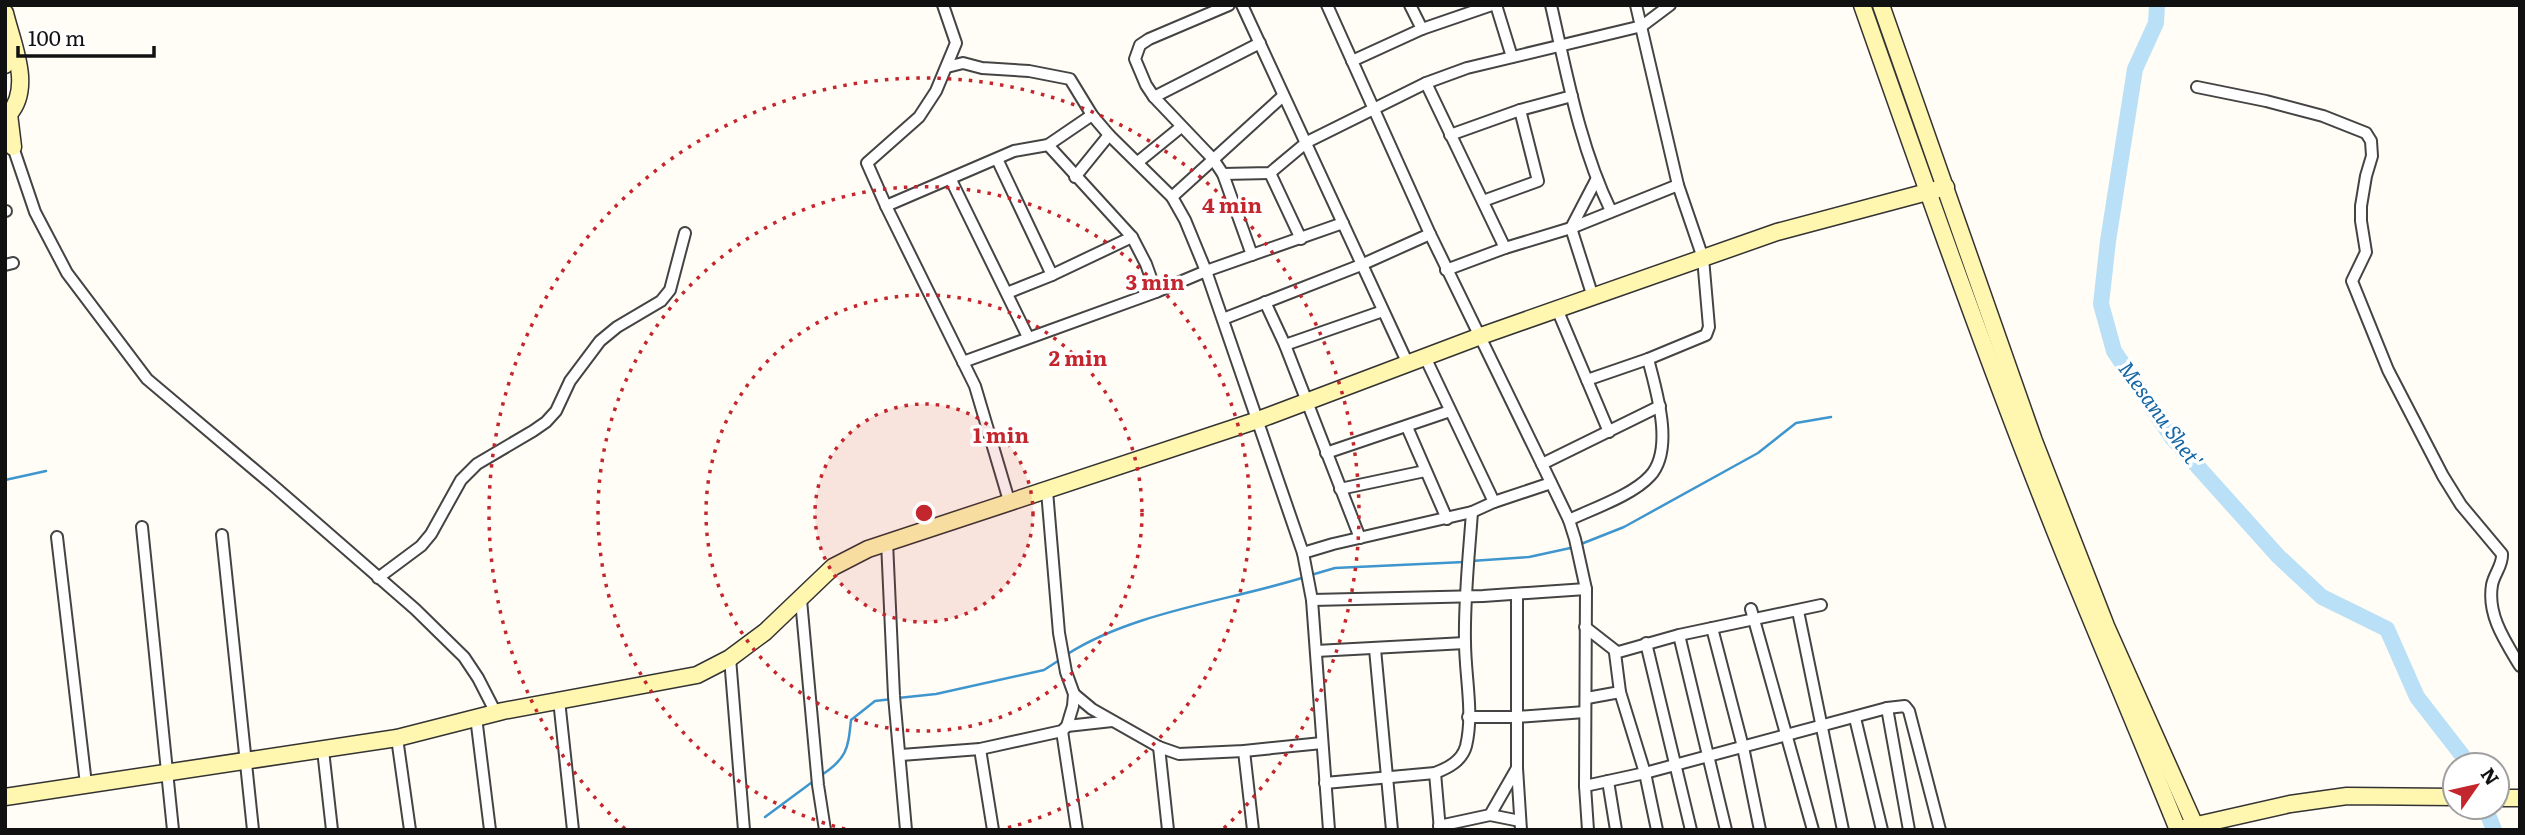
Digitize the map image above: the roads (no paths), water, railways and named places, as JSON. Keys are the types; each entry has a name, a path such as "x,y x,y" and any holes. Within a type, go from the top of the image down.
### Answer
{"street":[{"path":"943,5 956,39 936,91 919,117 867,163 975,386 1010,504"},
{"path":"1229,5 1149,39 1140,45 1135,59 1154,97 1223,173 1252,256"},
{"path":"1242,5 1408,364"},
{"path":"1326,5 1446,270 1569,520 1586,589 1588,830"},
{"path":"1410,5 1422,29"},
{"path":"1352,61 1464,9 1494,5 1512,57"},
{"path":"1551,5 1572,96 1596,180 1611,211"},
{"path":"1587,380 1648,359 1708,333 1703,258 1678,185 1636,5"},
{"path":"1223,173 1270,173 1307,142 1426,83 1467,68 1642,26 1671,5"},
{"path":"1862,5 1928,191 2038,469 2187,829 2290,804 2347,796 2441,797"},
{"path":"1881,5 1946,187 2038,469"},
{"path":"5,13 17,59 20,88 14,108 6,112 9,142 36,212 67,273 142,373 166,397 275,487 464,657 496,713"},
{"path":"5,65 9,30"},
{"path":"1154,97 1260,43"},
{"path":"947,67 963,63 982,68 1029,71 1069,78 1092,115 1109,135 1172,197 1206,271 1303,553 1312,600 1329,830"},
{"path":"1426,83 1505,248"},
{"path":"2197,87 2307,112 2366,133 2371,141 2372,156 2361,206 2366,252 2352,281 2388,370 2443,475 2462,505 2502,554 2493,581 2491,598 2498,630 2520,666"},
{"path":"1172,197 1283,96"},
{"path":"1450,135 1520,110 1572,96"},
{"path":"1483,201 1538,181 1520,110"},
{"path":"886,206 1014,151 1048,145 1092,115"},
{"path":"1138,162 1181,127"},
{"path":"1075,177 1109,135"},
{"path":"1048,145 1132,237 1156,292"},
{"path":"997,159 1052,275"},
{"path":"1270,173 1301,239"},
{"path":"951,180 1028,337"},
{"path":"1593,297 1571,228 1596,180"},
{"path":"1446,270 1571,228 1678,185"},
{"path":"5,797 397,738 496,713 696,675 730,658 765,632 833,567 868,549 1258,420 1478,337 1777,232 1946,187"},
{"path":"963,362 1343,223"},
{"path":"378,578 421,546 461,480 477,464 546,422 556,411 570,381 600,341 617,327 661,301 670,290 685,233"},
{"path":"1223,319 1361,265 1430,234"},
{"path":"1007,293 1132,237"},
{"path":"1265,302 1360,538"},
{"path":"1557,309 1609,432"},
{"path":"1284,345 1383,311"},
{"path":"1425,358 1494,502"},
{"path":"1569,520 1632,489 1650,476 1659,457 1662,432 1660,406 1648,359"},
{"path":"1542,464 1660,406"},
{"path":"1325,453 1450,411"},
{"path":"1407,427 1447,519"},
{"path":"1340,489 1425,471"},
{"path":"1303,553 1472,512 1551,483"},
{"path":"1047,491 1059,633 1066,672 1074,694 1073,706 1065,728 1077,830"},
{"path":"1325,783 1434,773 1449,768 1462,754 1466,746 1468,717 1465,643 1472,512"},
{"path":"142,527 173,830"},
{"path":"222,535 253,830"},
{"path":"57,537 86,784"},
{"path":"887,542 894,696 906,830"},
{"path":"1312,600 1517,594 1586,589"},
{"path":"1434,773 1440,828 1490,815 1520,825 1517,768 1517,594"},
{"path":"800,600 825,830"},
{"path":"1657,830 1645,773 1620,692 1614,655 1679,635 1821,605"},
{"path":"1751,609 1813,830"},
{"path":"1798,611 1843,830"},
{"path":"1585,627 1617,652"},
{"path":"1712,628 1743,747 1760,830"},
{"path":"1679,635 1726,830"},
{"path":"1316,651 1465,643"},
{"path":"1646,643 1691,830"},
{"path":"1375,649 1392,830"},
{"path":"730,658 744,830"},
{"path":"1587,698 1620,692"},
{"path":"1074,694 1092,709 1158,747 1179,754 1322,743"},
{"path":"559,700 573,830"},
{"path":"1586,786 1677,765 1888,708 1905,706 1909,711 1940,830"},
{"path":"1888,708 1909,830"},
{"path":"1468,717 1585,712"},
{"path":"476,718 490,830"},
{"path":"1855,718 1882,830"},
{"path":"901,755 980,749 1065,728 1114,721"},
{"path":"397,738 410,830"},
{"path":"1158,747 1168,830"},
{"path":"980,749 993,830"},
{"path":"323,750 332,830"},
{"path":"1244,751 1253,830"},
{"path":"1490,815 1517,768"},
{"path":"1608,781 1616,830"}],"waterway":[{"name":"Mesanu Shet'","path":"2157,5 2156,23 2135,69 2108,241 2101,304 2114,351 2173,439 2278,556 2322,597 2387,629 2417,697 2459,751"},
{"path":"1581,544 1624,527 1758,453 1796,423 1831,417"},
{"path":"5,480 46,471"},
{"path":"1471,561 1529,557 1575,547"},
{"path":"1311,575 1335,568 1464,562"},
{"path":"1066,655 1120,628 1305,577"},
{"path":"898,698 936,694 1044,670 1061,659"},
{"path":"820,776 841,758 849,739 851,720 875,701 892,699"},
{"path":"765,817 815,780"},
{"name":"Mesanu Shet'","path":"2490,821 2494,830"}]}
